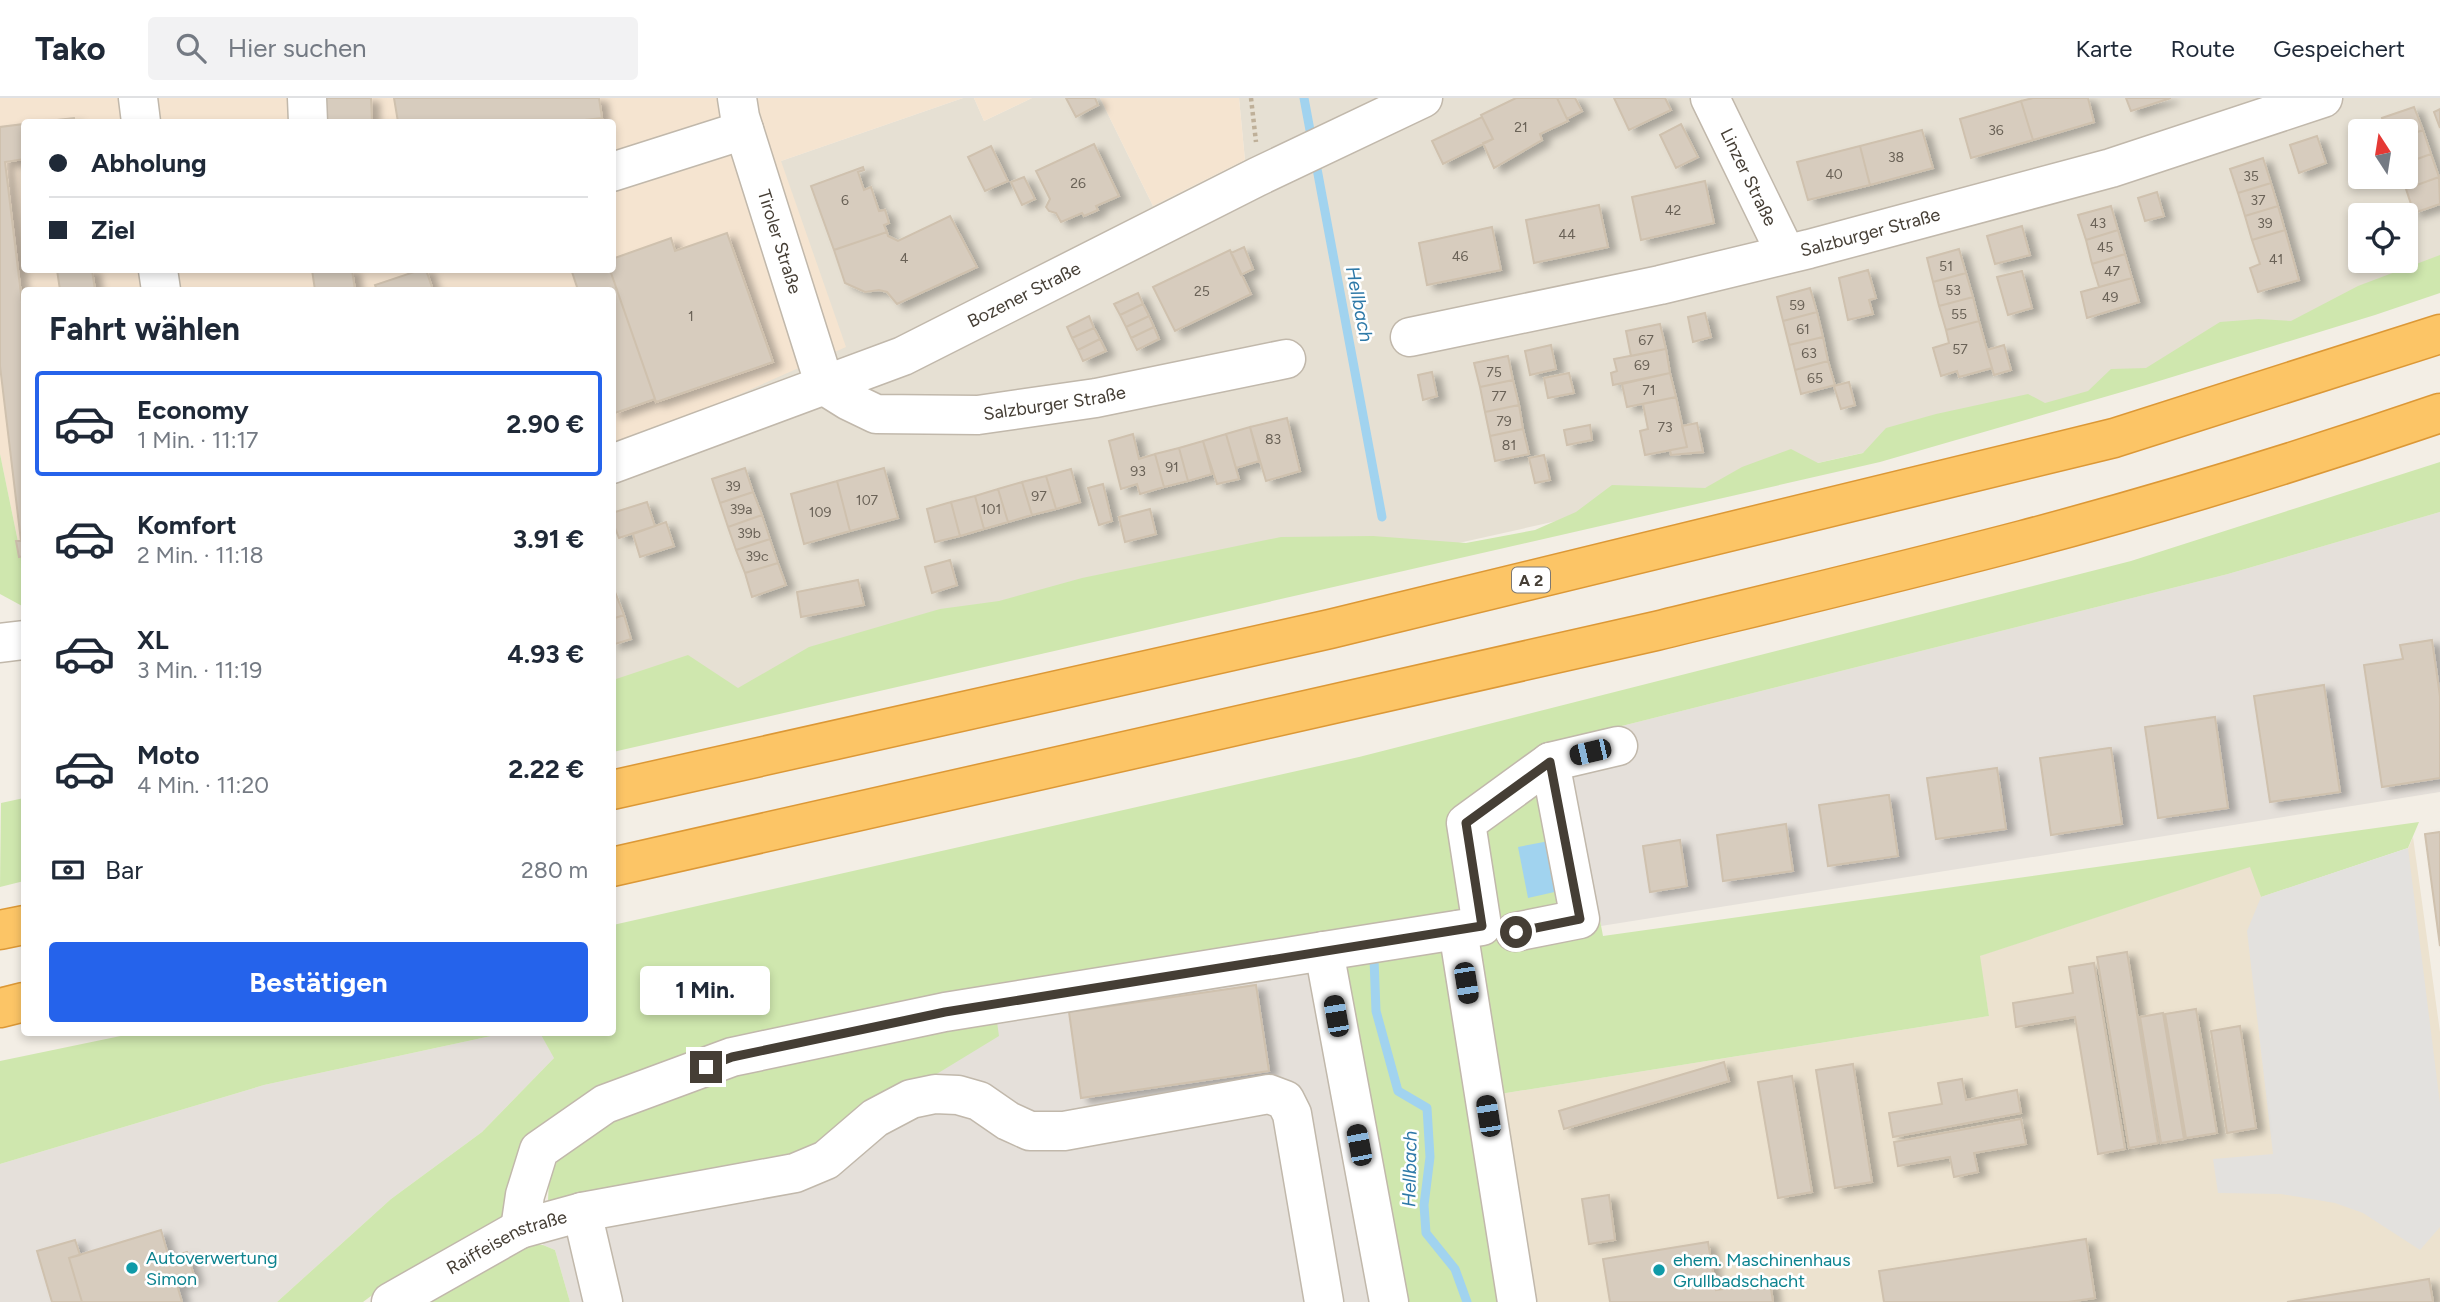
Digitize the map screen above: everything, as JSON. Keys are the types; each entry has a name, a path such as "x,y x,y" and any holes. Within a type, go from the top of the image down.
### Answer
{"highway":[{"name":"A 2","path":"616,789 1330,629 2114,438 2440,334"},
{"path":"616,866 1643,634 1875,577 2074,525 2226,481 2440,413"},
{"path":"0,930 21,926"},
{"path":"0,1007 21,1003"}],"street":[{"path":"138,98 141,119"},
{"path":"307,98 309,119"},
{"name":"Bozener Straße","path":"616,463 903,356 1257,177 1423,98"},
{"name":"Linzer Straße","path":"1710,98 1786,254"},
{"name":"Salzburger Straße","path":"1410,337 1660,285 1786,254 2111,168 2323,98"},
{"path":"616,170 740,114"},
{"name":"Tiroler Straße","path":"740,114 825,386"},
{"name":"Salzburger Straße","path":"825,386 876,414 978,415 1096,398 1286,359"},
{"path":"0,643 21,640"},
{"path":"520,1229 525,1195 539,1150 605,1104 732,1057 945,1012 1482,926 1466,823 1550,762 1618,746"},
{"path":"1516,932 1580,919 1550,762"},
{"path":"1458,930 1517,1302"},
{"path":"1324,951 1389,1302"},
{"path":"582,1212 796,1173 826,1160 875,1118 911,1099 936,1094 958,1095 979,1101 1008,1121 1030,1131 1064,1131 1269,1094 1285,1100 1292,1114 1324,1302"},
{"name":"Raiffeisenstraße","path":"391,1302 520,1229 582,1212 603,1302"}],"path":[{"path":"1251,98 1257,177"}],"shaded area":[{"path":"0,98 963,98 781,161 846,347 666,427 616,444 616,287 21,287 21,556 0,454"},
{"path":"963,98 974,98 984,121 1032,98 1100,98 1153,206 1245,160 1239,98 2440,98 2440,278 2015,419 1337,570 616,725 616,438 781,161"},
{"path":"974,98 1032,98 984,121"},
{"path":"1100,98 1239,98 1245,160 1153,206"},
{"path":"2440,512 2440,792 1601,926 1566,740 2228,574"},
{"path":"2413,837 2440,1032 2440,1302 1533,1302 1500,1094 1989,1016 1979,956 2251,866 2261,897 2408,849"},
{"path":"2408,848 2440,1104 2440,1227 2420,1250 2363,1213 2335,1203 2281,1194 2218,1193 2213,1159 2273,1154 2247,931 2261,897"},
{"path":"1322,938 1373,1302 570,1302 555,1250 543,1245 553,1210 997,1022"},
{"path":"491,1036 542,1036 555,1057 482,1132 391,1199 277,1302 0,1302 0,1164 264,1085"}],"green space":[{"path":"2440,255 2440,293 2146,385 1880,462 616,751 616,679 688,655 738,688 809,647 940,609 999,601 1082,578 1281,537 1373,536 1466,543 1535,530 1576,512 1612,485 1705,488 1742,467 1791,449 1818,463 1863,453 1886,428 1936,414 2028,394 2045,403 2088,391 2111,369 2146,368 2220,322 2259,319 2291,321 2358,286 2392,273 2418,273 2418,263"},
{"path":"0,454 21,556 21,605 0,594"},
{"path":"2440,462 2440,512 2228,574 1566,740 1603,936 2419,822 2408,848 2261,897 2250,867 1980,956 1989,1016 1500,1094 1533,1302 1373,1302 1334,962 997,987 562,1118 506,1226 391,1281 363,1302 277,1302 391,1199 482,1132 554,1058 542,1036 616,1036 616,924 1359,757 2131,561"},
{"path":"21,799 21,882 0,887 1,803"},
{"path":"997,1022 999,1036 812,1150 553,1210 548,1201 549,1177 560,1156 596,1126 751,1067"},
{"path":"121,1036 491,1036 264,1085 0,1164 0,1061"},
{"path":"529,1245 543,1245 555,1250 570,1302 408,1302"}],"water":[{"path":"1549,841 1559,891 1528,898 1518,847"}],"building":[{"path":"325,98 371,98 372,119 326,119"},
{"path":"394,98 599,98 602,118 593,119 398,119"},
{"path":"1066,98 1095,98 1098,105 1076,117"},
{"path":"1516,98 1557,98 1568,121 1540,134 1542,140 1494,168 1483,143 1493,139 1481,115"},
{"path":"1557,98 1575,98 1582,111 1567,119"},
{"path":"1614,98 1665,98 1671,110 1629,130"},
{"path":"2033,98 2088,98 2094,122 2033,140 2021,101"},
{"path":"2126,98 2171,98 2131,111"},
{"path":"2021,101 2033,140 1971,158 1960,119"},
{"path":"2414,107 2423,130 2418,132 2418,119 2382,118"},
{"path":"2440,109 2440,128 2434,112"},
{"path":"1482,117 1493,139 1443,164 1432,141"},
{"path":"21,124 21,159 5,162 21,294 21,541 0,366 0,127"},
{"path":"1681,124 1698,157 1676,168 1660,135"},
{"path":"1922,130 1933,168 1870,185 1860,146"},
{"path":"2423,130 2431,154 2418,159 2418,132"},
{"path":"2317,136 2326,163 2299,173 2290,145"},
{"path":"1094,144 1119,196 1096,206 1098,210 1061,222 1056,213 1046,207 1050,199 1036,171"},
{"path":"991,146 1008,181 985,191 968,157"},
{"path":"1860,146 1870,185 1808,200 1797,162"},
{"path":"2431,154 2439,177 2418,185 2418,159"},
{"path":"2263,158 2271,183 2238,193 2230,169"},
{"path":"863,167 864,170 858,172 864,190 871,187 879,211 885,210 889,223 884,225 887,232 834,250 811,186"},
{"path":"1024,177 1035,199 1022,205 1011,182"},
{"path":"2439,177 2440,204 2418,212 2418,203 2411,203 2406,189 2418,189 2418,185"},
{"path":"1705,181 1714,223 1641,240 1632,197"},
{"path":"2271,183 2278,206 2245,216 2238,193"},
{"path":"2157,192 2164,216 2145,221 2138,198"},
{"path":"1599,205 1608,247 1534,263 1526,220"},
{"path":"2111,206 2118,230 2086,240 2078,215"},
{"path":"2278,206 2285,230 2252,240 2245,216"},
{"path":"950,216 977,267 897,304 887,292 865,292 845,283 834,250 887,232 888,236 898,241"},
{"path":"2022,226 2030,255 1995,264 1987,236"},
{"path":"1492,227 1501,270 1427,285 1419,243"},
{"path":"2118,230 2125,254 2092,264 2086,240"},
{"path":"2285,230 2299,280 2258,292 2250,268 2260,264 2252,240"},
{"path":"727,233 773,362 656,402 611,273 616,273 616,258 671,238 675,251"},
{"path":"1244,247 1253,269 1241,275 1231,253"},
{"path":"1959,249 1966,273 1933,282 1927,258"},
{"path":"1230,250 1251,294 1175,331 1153,287"},
{"path":"2125,254 2132,278 2099,287 2092,264"},
{"path":"1868,270 1876,298 1869,300 1873,314 1848,320 1839,278"},
{"path":"2022,271 2032,308 2008,315 1997,277"},
{"path":"57,273 92,273 95,287 60,287"},
{"path":"312,273 352,273 355,287 315,287"},
{"path":"411,273 427,273 432,287 376,287 375,285"},
{"path":"572,273 611,273 616,287 577,287"},
{"path":"1966,273 1973,297 1939,306 1933,282"},
{"path":"2132,278 2139,302 2087,318 2081,292"},
{"path":"616,287 655,399 616,413"},
{"path":"1810,288 1817,312 1783,321 1777,297"},
{"path":"1138,293 1143,304 1120,315 1114,304"},
{"path":"1973,297 1979,321 1946,330 1939,306"},
{"path":"1143,304 1149,316 1126,327 1120,315"},
{"path":"1817,312 1823,337 1789,345 1783,321"},
{"path":"1705,313 1711,337 1693,342 1688,317"},
{"path":"1089,316 1094,328 1072,338 1067,327"},
{"path":"1149,316 1154,327 1131,338 1126,327"},
{"path":"1979,321 1992,368 1959,377 1957,371 1941,376 1933,348 1949,343 1946,330"},
{"path":"1660,324 1666,349 1631,356 1626,331"},
{"path":"1154,327 1159,339 1137,350 1131,338"},
{"path":"1094,328 1100,339 1078,350 1072,338"},
{"path":"1823,337 1828,361 1795,370 1789,345"},
{"path":"1100,339 1106,351 1083,361 1078,350"},
{"path":"1551,345 1556,369 1530,375 1525,351"},
{"path":"2004,345 2011,370 1994,375 1987,350"},
{"path":"1666,349 1670,373 1613,385 1611,373 1617,371 1614,359"},
{"path":"1508,356 1513,380 1480,387 1474,363"},
{"path":"1828,361 1835,385 1801,394 1795,370"},
{"path":"1432,372 1437,396 1423,400 1418,375"},
{"path":"1569,373 1574,393 1548,398 1544,378"},
{"path":"1670,373 1676,397 1627,407 1622,384"},
{"path":"1513,380 1519,405 1485,412 1480,387"},
{"path":"1849,382 1855,405 1841,409 1834,386"},
{"path":"1676,397 1687,447 1645,455 1640,431 1648,429 1643,404"},
{"path":"1519,405 1523,429 1490,436 1485,412"},
{"path":"1287,418 1300,471 1266,481 1250,427"},
{"path":"1697,423 1703,452 1671,455 1670,450 1687,447 1682,426"},
{"path":"1590,425 1592,440 1567,445 1564,430"},
{"path":"1250,427 1259,461 1236,468 1226,434"},
{"path":"1523,429 1529,454 1495,461 1490,436"},
{"path":"1133,434 1139,459 1155,454 1164,487 1140,494 1137,484 1121,489 1109,441"},
{"path":"1226,434 1239,479 1217,484 1203,441"},
{"path":"1203,441 1212,474 1188,481 1179,448"},
{"path":"1179,448 1188,481 1164,487 1155,454"},
{"path":"1544,455 1550,480 1535,483 1529,458"},
{"path":"745,468 753,492 720,503 712,479"},
{"path":"884,468 898,518 850,531 837,481"},
{"path":"1071,469 1080,502 1056,509 1046,476"},
{"path":"1046,476 1056,509 1032,515 1022,482"},
{"path":"837,481 850,531 804,544 791,494"},
{"path":"1022,482 1032,515 1008,522 998,489"},
{"path":"1103,484 1112,521 1099,525 1088,488"},
{"path":"998,489 1008,522 984,529 975,496"},
{"path":"753,492 762,515 728,527 720,503"},
{"path":"975,496 984,529 960,536 951,502"},
{"path":"647,502 655,526 619,538 616,530 616,512"},
{"path":"951,502 960,536 935,542 927,509"},
{"path":"1150,509 1156,534 1125,542 1119,517"},
{"path":"762,515 770,539 736,550 728,527"},
{"path":"666,522 674,546 640,557 633,534"},
{"path":"770,539 778,563 745,573 736,550"},
{"path":"16,541 21,541 21,557 19,557"},
{"path":"950,560 957,585 932,593 925,567"},
{"path":"778,563 786,585 752,597 745,573"},
{"path":"858,580 864,605 801,617 797,592"},
{"path":"616,595 624,615 616,618"},
{"path":"624,615 631,639 616,644 616,618"},
{"path":"2432,640 2440,696 2440,778 2382,787 2364,665 2403,659 2400,645"},
{"path":"2324,685 2340,792 2270,802 2254,696"},
{"path":"2215,717 2228,808 2158,818 2145,727"},
{"path":"2111,748 2122,824 2051,835 2040,758"},
{"path":"1997,768 2006,829 1936,839 1927,778"},
{"path":"1889,795 1898,856 1828,866 1819,805"},
{"path":"1786,824 1793,871 1723,881 1717,835"},
{"path":"2440,832 2440,946 2425,834"},
{"path":"1680,840 1687,886 1650,892 1643,846"},
{"path":"2127,952 2158,1143 2129,1148 2097,957"},
{"path":"2094,963 2125,1149 2098,1154 2075,1017 2016,1027 2013,1003 2073,993 2069,967"},
{"path":"1256,985 1269,1071 1081,1098 1069,1012"},
{"path":"2196,1009 2217,1133 2186,1138 2165,1014"},
{"path":"2163,1013 2184,1139 2161,1143 2140,1017"},
{"path":"2240,1026 2256,1128 2227,1133 2211,1031"},
{"path":"1724,1062 1729,1081 1564,1129 1559,1111"},
{"path":"1853,1064 1872,1182 1835,1188 1816,1070"},
{"path":"1792,1076 1812,1192 1778,1198 1758,1082"},
{"path":"1962,1079 1966,1100 2017,1090 2021,1113 1893,1137 1889,1113 1942,1104 1938,1083"},
{"path":"2021,1119 2026,1144 1974,1153 1978,1172 1954,1177 1950,1157 1898,1166 1894,1142"},
{"path":"1609,1195 1615,1240 1589,1244 1582,1199"},
{"name":"Autoverwertung Simon","path":"161,1230 169,1258 187,1252 195,1279 177,1285 182,1302 82,1302 69,1258"},
{"path":"2086,1239 2095,1298 2068,1302 1884,1302 1879,1271"},
{"path":"75,1240 80,1255 69,1258 82,1302 52,1302 37,1251"},
{"name":"ehem. Maschinenhaus Grullbadschacht","path":"1708,1242 1716,1290 1770,1282 1773,1302 1610,1302 1603,1259"},
{"path":"2429,1279 2433,1302 2287,1302"}],"waterway":[{"name":"Hellbach","path":"1304,98 1312,141"},
{"name":"Hellbach","path":"1315,158 1382,517"},
{"name":"Hellbach","path":"1374,959 1376,1011 1398,1091 1427,1108 1430,1157 1424,1205 1426,1233 1455,1269 1467,1302"}],"place":[{"name":"Autoverwertung Simon","path":"132,1268"},
{"name":"ehem. Maschinenhaus Grullbadschacht","path":"1659,1270"}],"route":[{"path":"706,1067 732,1057 945,1012 1482,926 1466,823 1550,762 1580,919 1516,932"}]}
